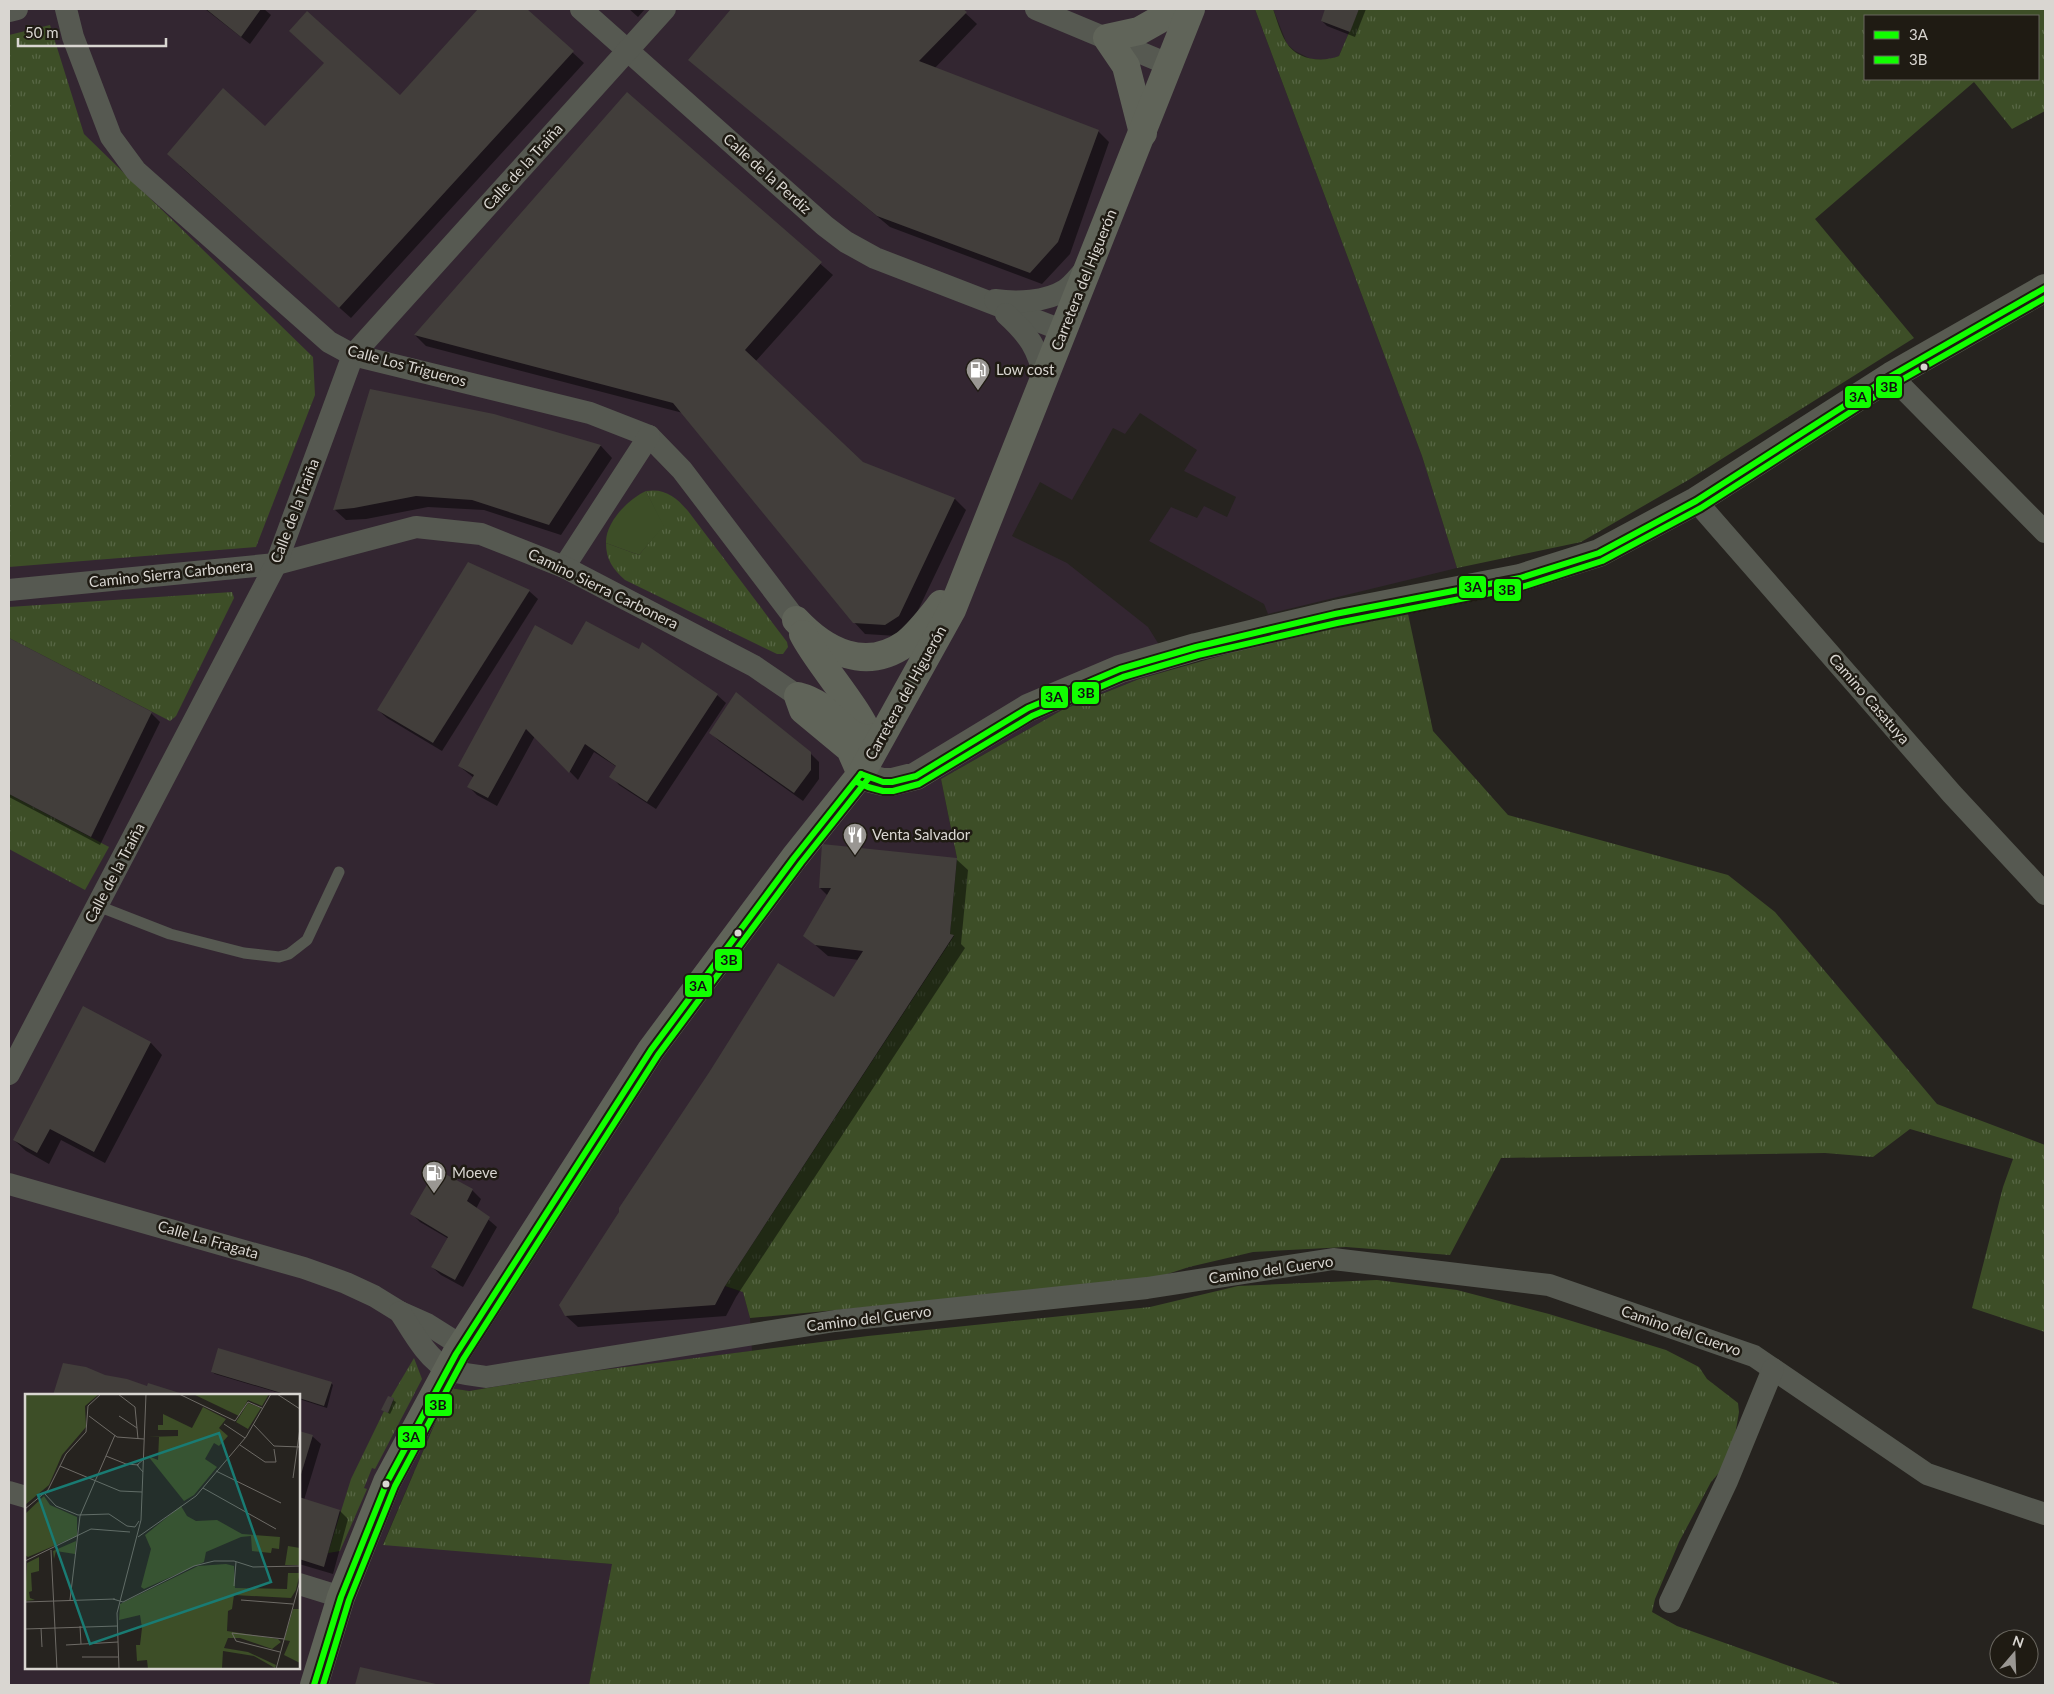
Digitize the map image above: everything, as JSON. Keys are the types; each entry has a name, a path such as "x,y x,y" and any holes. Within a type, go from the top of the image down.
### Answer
{"main road":[{"path":"1143,133 1126,66 1107,38 1139,30 1178,9"},
{"name":"Carretera del Higuerón","path":"314,1685 341,1597 391,1472 448,1369 651,1050 871,751 952,610 1191,9"},
{"path":"796,620 810,647 863,722 871,751 870,779 892,782 916,776 1028,708 1130,667 1196,647 1335,614 1520,578 1599,554 1696,501 1891,376 2045,288"},
{"path":"796,620 814,638 836,651 859,657 870,657 893,651 906,643 921,629 944,600 980,538"},
{"path":"793,692 818,695 822,693 826,683 826,671"},
{"path":"793,692 803,710 850,749 871,751"}],"street":[{"path":"9,11 17,9"},
{"name":"Calle Los Trigueros","path":"66,9 73,37 111,137 136,171 329,342 353,354 590,413 649,436 682,470 796,620"},
{"name":"Calle de la Perdiz","path":"581,9 825,226 846,242 875,258 1064,331"},
{"name":"Calle de la Traiña","path":"9,1074 276,564 353,354 665,9"},
{"path":"1036,9 1170,65"},
{"name":"Calle de la Perdiz","path":"977,298 1021,300 1054,295 1066,289 1091,264"},
{"name":"Calle de la Perdiz","path":"998,306 1028,336 1036,350 1044,379"},
{"path":"1891,376 2045,532"},
{"path":"564,567 649,436"},
{"name":"Camino Casatuya","path":"1696,501 1952,794 2045,894"},
{"name":"Camino Sierra Carbonera","path":"9,590 276,564 416,527 481,534 564,567 754,666 793,692"},
{"name":"Calle La Fragata","path":"9,1184 304,1268 346,1283 427,1324 462,1346"},
{"name":"Camino del Cuervo","path":"448,1369 486,1377 835,1321 1147,1288 1332,1259 1549,1285 1754,1356 1927,1474 2045,1514"},
{"name":"Calle La Fragata","path":"400,1312 415,1336 430,1354 438,1363 448,1369"},
{"path":"1670,1602 1727,1480 1773,1369"},
{"path":"9,1492 25,1497"},
{"path":"300,1584 341,1597"}],"lane":[{"path":"98,906 170,934 244,953 261,956 279,956 289,954 302,946 307,940 340,872"}],"shaded area":[{"path":"9,9 1255,9 1422,456 1457,568 1268,614 1264,604 1149,541 1171,507 1197,518 1204,506 1227,517 1236,497 1184,471 1197,450 1140,413 1125,434 1113,428 1072,500 1040,482 1012,536 1067,563 1148,627 1166,656 1170,670 1139,679 1062,710 941,779 957,858 950,934 954,935 725,1286 743,1292 750,1318 752,1351 586,1372 468,1391 450,1388 383,1544 613,1564 589,1685 9,1685"},
{"path":"1273,9 1359,9 1339,56 1329,60 1311,59 1295,51 1287,44"}],"green space":[{"path":"1255,9 1273,9 1286,42 1296,53 1310,58 1325,59 1339,56 1359,9 2045,9 2045,111 2012,129 1974,82 1815,219 1914,338 1690,479 1581,542 1457,568 1422,456"},
{"path":"50,25 84,134 313,357 315,395 256,547 9,567 9,35"},
{"path":"646,491 664,492 688,511 787,642 788,647 783,654 777,654 625,580 617,572 609,559 606,543 639,555 663,526"},
{"path":"646,491 664,526 639,555 606,543 609,528 619,512"},
{"path":"232,592 234,598 176,716 170,721 9,638 9,607"},
{"path":"1407,609 1433,731 1508,815 1728,875 1775,912 1937,1104 2045,1145 2045,1332 1972,1308 2003,1187 2013,1159 1910,1129 1873,1157 1825,1153 1501,1158 1450,1255 1346,1247 1253,1252 1189,1267 1146,1281 750,1318 743,1292 725,1286 954,936 950,934 957,858 941,779 1062,710 1139,679 1322,627"},
{"path":"9,794 109,847 85,890 9,849"},
{"path":"1377,1280 1457,1290 1549,1314 1666,1350 1699,1367 1707,1379 1738,1403 1739,1412 1731,1459 1711,1482 1679,1542 1655,1599 1652,1612 1677,1626 1843,1685 589,1685 612,1564 383,1545 450,1388 469,1391 586,1372 868,1336 1150,1307 1238,1286"},
{"path":"414,1358 422,1379 375,1469 372,1468 364,1488 367,1489 340,1551 328,1553 351,1479 384,1411 388,1412 394,1399 391,1397"}],"building":[{"path":"206,9 261,9 241,37"},
{"path":"478,9 527,9 574,51 339,308 167,154 223,88 265,126 324,63 289,31 307,11 400,95"},
{"path":"731,9 963,9 967,12 919,61 1099,130 1058,242 1030,273 877,216 688,60"},
{"path":"1325,9 1359,9 1350,32 1321,21"},
{"path":"627,92 822,262 745,350 863,462 955,498 899,616 885,625 853,623 673,403 414,335"},
{"path":"370,389 494,414 601,445 549,525 472,500 416,496 354,508 333,510"},
{"path":"468,562 530,590 433,743 377,710"},
{"path":"586,621 639,649 642,642 718,694 647,802 609,777 616,766 585,744 569,773 526,729 488,798 467,787 474,775 458,766 535,625 572,645"},
{"path":"9,638 152,712 91,837 9,794"},
{"path":"736,692 811,752 811,770 794,793 709,733"},
{"path":"822,844 957,858 950,934 954,935 725,1286 715,1305 565,1316 559,1305 619,1212 619,1208 710,1071 778,963 834,997 863,951 815,945 803,936 831,888 819,888"},
{"path":"83,1006 151,1042 94,1152 50,1129 37,1153 13,1140"},
{"path":"436,1169 473,1189 467,1201 490,1217 455,1280 431,1267 448,1237 410,1214"},
{"path":"218,1348 332,1382 324,1406 300,1398 300,1394 285,1394 211,1372"},
{"path":"63,1363 86,1367 105,1375 127,1379 147,1386 148,1383 183,1394 53,1394"},
{"path":"388,1396 394,1398 388,1413 381,1410"},
{"path":"300,1431 313,1435 300,1478"},
{"path":"300,1497 340,1510 324,1567 300,1559"},
{"path":"360,1667 436,1684 436,1685 355,1685"}],"transit line":[{"name":"3A","path":"861,774 883,782 892,782 916,776 1028,708 1120,669 1196,647 1335,614 1520,578 1599,553 1696,501 1891,376 2045,288"},
{"name":"3B","path":"857,782 883,791 893,791 919,784 1032,716 1123,677 1198,655 1337,623 1522,587 1602,561 1701,508 1896,383 2045,298"},
{"name":"3A","path":"314,1685 341,1597 387,1482 456,1354 651,1050 794,858 861,774"},
{"name":"3B","path":"323,1685 349,1600 395,1486 464,1358 658,1055 801,863 868,779"}],"place":[{"name":"Low cost","path":"978,391"},
{"name":"Venta Salvador","path":"855,856"},
{"name":"Moeve","path":"434,1194"}]}
